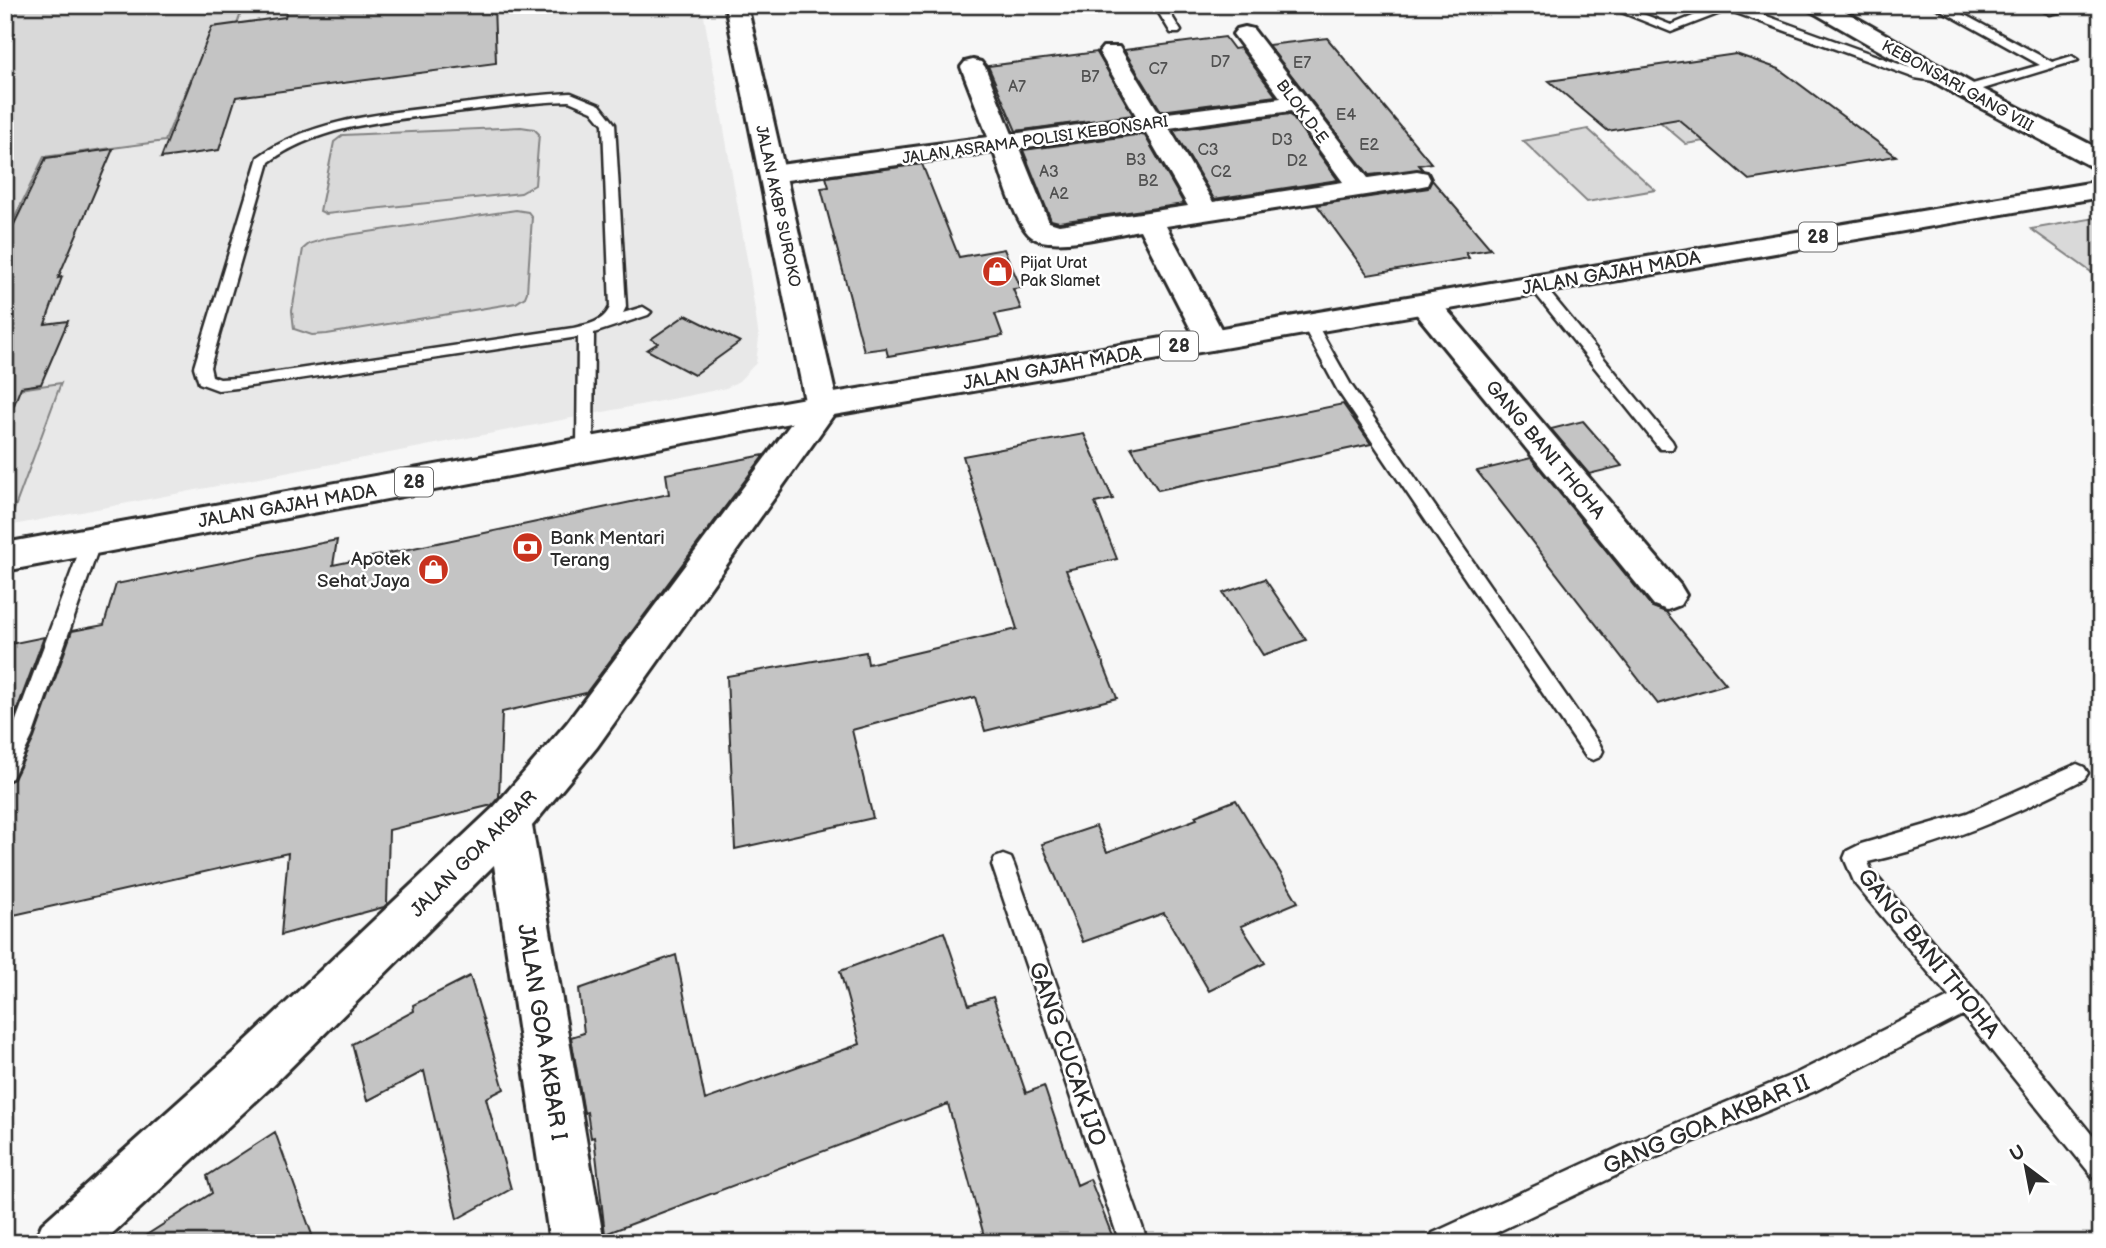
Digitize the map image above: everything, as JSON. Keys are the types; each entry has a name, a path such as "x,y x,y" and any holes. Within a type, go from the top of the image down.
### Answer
{"main road":[{"name":"JALAN AKBP SUROKO","path":"736,5 822,407"},
{"name":"KEBONSARI GANG VIII","path":"1817,5 2101,162"},
{"name":"BLOK D-E","path":"1245,34 1361,187"},
{"path":"1111,51 1205,211"},
{"path":"973,66 1035,222 1043,232 1054,234 1417,179"},
{"name":"JALAN ASRAMA POLISI KEBONSARI","path":"772,174 1297,103"},
{"name":"JALAN GAJAH MADA","path":"5,557 822,407 2101,189"},
{"path":"1149,220 1211,340"},
{"name":"GANG BANI THOHA","path":"1425,304 1667,595"},
{"name":"JALAN GOA AKBAR","path":"61,1243 252,1070 509,821 582,735 822,407"},
{"name":"JALAN GOA AKBAR I","path":"509,821 577,1243"}],"lane":[{"path":"1159,5 1175,31"},
{"path":"1609,5 1669,29 1728,6 1925,77 1956,84 2072,60"},
{"path":"1937,5 2050,66"},
{"path":"2050,11 2087,5"},
{"path":"592,328 617,315 618,307 609,124 596,108 582,100 571,97 539,98 334,128 302,137 268,154 263,160 202,372 208,382 219,385 592,328 643,312"},
{"path":"1536,285 1666,445"},
{"path":"1310,324 1345,387 1593,751"},
{"path":"585,450 592,328"},
{"path":"5,772 22,737 92,541"},
{"name":"GANG BANI THOHA","path":"2077,773 2001,811 1935,834 1861,854 1856,858 1856,866 2101,1167"},
{"name":"GANG CUCAK IJO","path":"1003,865 1135,1243"},
{"name":"GANG GOA AKBAR II","path":"1443,1243 1638,1152 1806,1082 1967,1000"}],"shaded area":[{"path":"5,5 244,5 220,70 193,73 165,141 44,157 5,238"},
{"path":"244,5 702,5 749,270 759,338 756,363 739,381 726,388 8,526 60,384 5,391 5,238 44,157 165,141 193,73 220,70"},
{"path":"1652,115 1777,129 1686,144"},
{"path":"521,127 534,129 539,134 535,185 521,193 326,214 320,211 334,142 343,135"},
{"path":"1588,129 1655,190 1587,202 1523,141"},
{"path":"516,210 528,212 532,217 527,292 525,297 516,303 327,334 312,335 294,329 292,311 303,249 309,244 328,238"},
{"path":"2101,217 2101,279 2031,229"},
{"path":"61,383 8,526 5,526 5,391"}],"building":[{"path":"288,5 494,5 496,63 236,97 219,150 161,158 212,27 285,17"},
{"path":"1225,37 1234,49 1240,48 1276,96 1161,111 1124,50"},
{"path":"1327,38 1431,163 1419,165 1423,170 1369,175 1268,45"},
{"path":"1097,52 1133,115 1016,131 988,66"},
{"path":"1736,54 1779,69 1896,156 1749,180 1678,119 1608,131 1549,81"},
{"path":"1290,114 1338,180 1214,199 1173,130"},
{"path":"1144,134 1184,204 1059,222 1051,220 1023,150"},
{"path":"113,149 58,278 62,277 45,324 68,321 41,384 21,387 9,418 5,417 5,243 46,158"},
{"path":"922,164 959,257 1004,249 1021,288 1013,289 1021,309 995,314 1003,336 888,356 886,348 864,351 821,188 829,187 826,177"},
{"path":"1432,180 1491,249 1466,253 1469,258 1368,275 1317,205 1428,188"},
{"path":"686,315 740,342 694,375 647,350 658,343 651,339"},
{"path":"1343,404 1371,444 1158,490 1131,447"},
{"path":"1583,421 1622,466 1589,474 1551,429"},
{"path":"1084,434 1113,499 1095,503 1117,559 1066,570 1117,698 985,731 975,697 852,730 873,818 735,849 727,676 866,652 868,664 1017,629 963,456"},
{"path":"764,455 586,693 502,712 499,797 492,805 389,830 387,904 384,907 281,935 288,853 5,917 5,783 14,779 34,738 72,631 104,625 116,584 337,540 333,565 669,494 666,474"},
{"path":"1531,458 1652,607 1666,612 1726,684 1658,704 1477,471"},
{"path":"1265,579 1306,640 1263,655 1223,593"},
{"path":"44,637 5,742 5,645"},
{"path":"1236,800 1298,902 1241,926 1265,963 1209,991 1164,913 1083,942 1042,844 1096,826 1107,852 1197,819 1195,816"},
{"path":"944,932 969,1005 993,997 1026,1093 1044,1086 1077,1185 1090,1179 1115,1243 986,1243 948,1104 605,1234 594,1137 591,1138 587,1112 584,1113 571,1037 584,1033 579,989 676,955 705,1100 860,1044 840,971"},
{"path":"470,976 504,1089 486,1098 511,1189 457,1219 424,1071 367,1101 352,1044 414,1011 413,1005"},
{"path":"275,1132 315,1243 134,1243 212,1193 207,1176"}],"place":[{"name":"Pijat Urat Pak Slamet","path":"997,271"},
{"name":"Bank Mentari Terang","path":"527,548"},
{"name":"Apotek Sehat Jaya","path":"433,569"}]}
